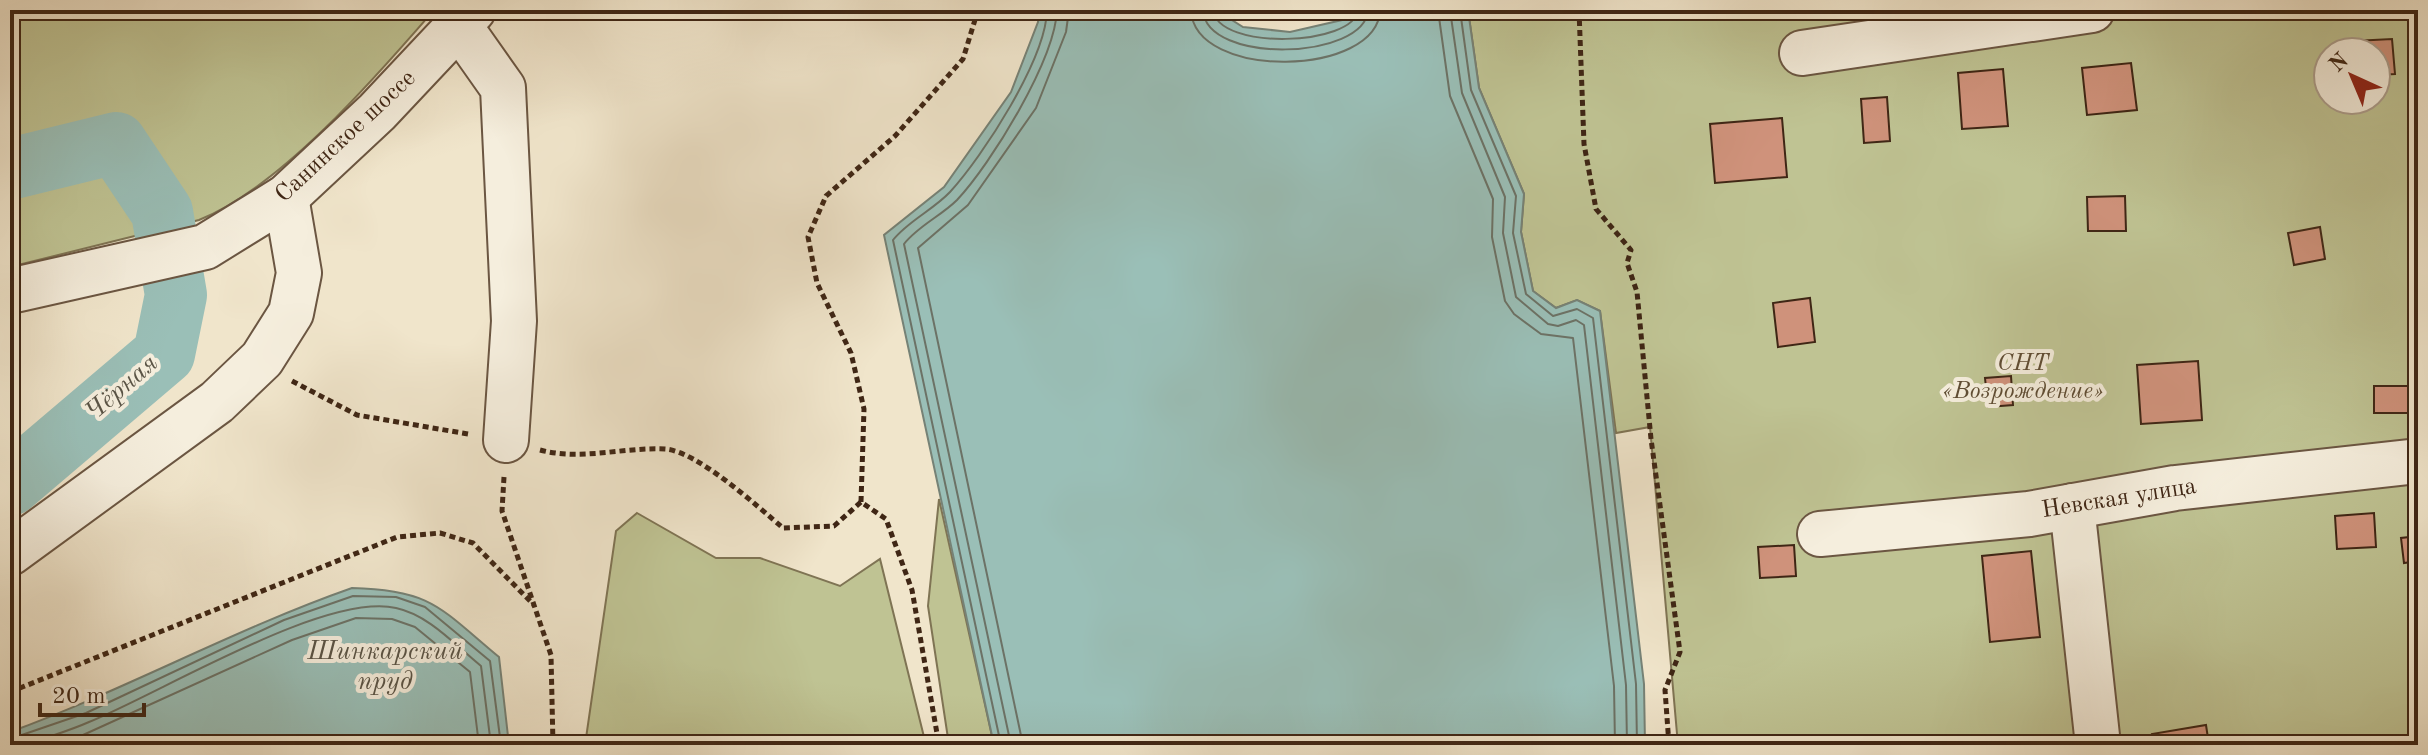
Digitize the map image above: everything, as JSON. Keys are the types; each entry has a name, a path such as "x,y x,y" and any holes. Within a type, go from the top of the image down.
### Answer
{"street":[{"path":"1802,53 2092,10"},
{"path":"467,18 503,88 514,321 506,440"},
{"name":"Санинское шоссе","path":"10,291 110,271 205,247 286,197 377,112 467,18"},
{"path":"10,553 217,402 262,359 291,313 299,273 286,197"},
{"name":"Невская улица","path":"1820,534 2072,506 2175,488 2418,461"},
{"path":"2072,506 2098,745"}],"path":[{"path":"262,359 297,385 357,415 506,440 562,456 668,449 713,471 783,528 834,526 861,502 864,409 851,353 817,283 808,237 826,196 895,136 963,59 978,10"},
{"path":"1579,10 1584,144 1596,209 1631,250 1627,263 1637,292 1651,439 1680,652 1665,690 1669,745"},
{"path":"506,440 502,511 551,655 553,745"},
{"path":"861,502 886,519 912,590 939,745"},
{"path":"10,692 397,537 440,533 473,543 534,605"}],"green space":[{"path":"10,10 434,10 326,128 262,183 230,204 199,220 10,267"},
{"name":"СНТ «Возрождение»","path":"1468,10 2418,10 2418,745 1678,745 1650,427 1616,433 1600,311 1577,300 1556,308 1533,291 1521,232 1524,194 1479,88"},
{"path":"939,499 994,745 949,745 928,606"},
{"path":"637,513 716,558 760,558 840,586 880,559 926,745 585,745 616,531"}],"water":[{"path":"1039,10 1216,10 1243,27 1290,32 1342,20 1353,10 1468,10 1479,88 1524,194 1521,232 1533,291 1556,308 1577,300 1600,311 1644,684 1645,745 994,745 884,235 944,187 1011,92 1038,22"},
{"name":"Шинкарский пруд","path":"352,588 400,593 433,605 499,657 509,745 10,745 10,732"}],"building":[{"path":"2392,39 2395,74 2392,74"},
{"path":"2131,63 2137,110 2087,115 2082,68"},
{"path":"2003,69 2008,126 1962,129 1958,73"},
{"path":"1887,97 1890,141 1864,143 1861,99"},
{"path":"1782,118 1787,177 1715,183 1710,124"},
{"path":"2125,196 2126,231 2088,231 2087,197"},
{"path":"2320,227 2325,259 2294,265 2288,233"},
{"path":"1810,298 1815,342 1778,347 1773,303"},
{"path":"2198,361 2202,420 2141,424 2137,365"},
{"path":"2011,376 2013,405 1988,407 1985,378"},
{"path":"2374,386 2408,386 2408,413 2374,413"},
{"path":"2374,513 2376,547 2337,549 2335,516"},
{"path":"2418,536 2418,561 2404,563 2401,538"},
{"path":"1794,545 1796,576 1760,578 1758,547"},
{"path":"2031,551 2040,637 1990,642 1982,556"},
{"path":"2206,725 2209,745 2154,745 2152,734"}],"waterway":[{"name":"Чёрная","path":"10,169 116,143 162,212 176,295 164,354 10,485"}]}
